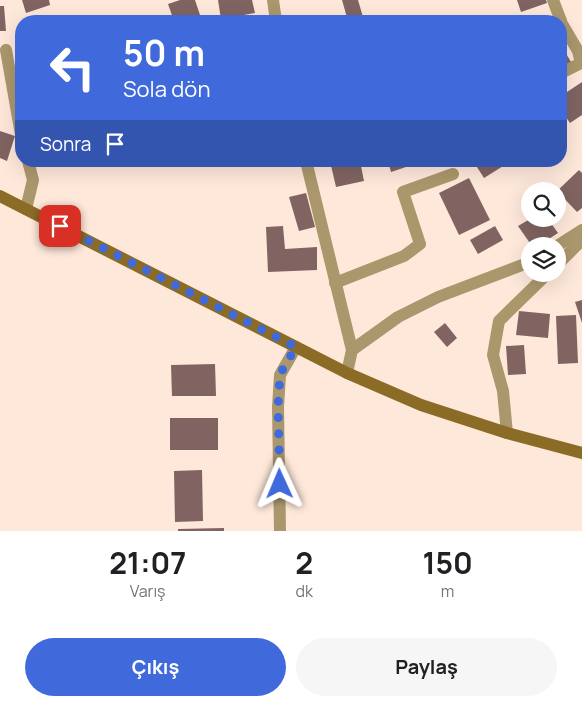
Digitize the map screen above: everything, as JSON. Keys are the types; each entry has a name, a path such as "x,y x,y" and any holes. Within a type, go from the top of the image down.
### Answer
{"main road":[{"path":"0,196 347,373 421,405 507,433 582,453"}],"street":[{"path":"273,0 275,15"},
{"path":"553,0 558,15"},
{"path":"567,29 578,42 581,64 567,70"},
{"path":"6,50 15,101"},
{"path":"26,209 33,180 30,167"},
{"path":"307,167 352,350 347,373"},
{"path":"335,283 404,256 420,244 403,192 453,174"},
{"path":"566,240 582,230"},
{"path":"566,256 582,240"},
{"path":"352,350 398,317 438,297 521,265"},
{"path":"507,433 503,391 493,354 500,321 539,282"},
{"path":"280,531 278,407 280,374 296,347"}],"building":[{"path":"22,0 49,0 50,5 26,13"},
{"path":"180,0 195,0 200,15 172,15 168,4"},
{"path":"218,0 252,0 255,13 220,15"},
{"path":"342,0 358,0 362,15 346,15"},
{"path":"517,0 546,0 547,3 521,12"},
{"path":"0,6 4,6 6,31 0,31"},
{"path":"567,55 571,62 567,64"},
{"path":"582,82 582,115 570,123 567,119 567,92"},
{"path":"0,131 15,136 7,161 0,158"},
{"path":"331,167 361,167 364,181 336,187"},
{"path":"390,167 406,167 391,172"},
{"path":"477,167 501,167 484,178"},
{"path":"579,170 582,173 582,208 577,212 566,200 566,182"},
{"path":"469,178 490,220 459,235 439,193"},
{"path":"306,193 315,227 299,231 289,197"},
{"path":"521,224 521,227 554,227 558,233 552,237 526,237 518,226"},
{"path":"283,226 285,249 317,247 317,270 268,272 266,227"},
{"path":"495,226 503,240 478,254 470,240"},
{"path":"582,300 582,323 575,302"},
{"path":"519,311 550,314 548,338 516,335"},
{"path":"576,315 578,363 558,364 556,316"},
{"path":"445,323 457,338 447,347 434,332"},
{"path":"524,345 526,374 508,375 506,346"},
{"path":"215,364 216,396 172,396 171,365"},
{"path":"170,418 218,418 218,450 170,450"},
{"path":"202,470 203,521 175,522 174,471"},
{"path":"224,528 224,531 178,531 178,529"}],"route":[{"path":"60,226 296,347 280,374 278,407 280,484"}]}
